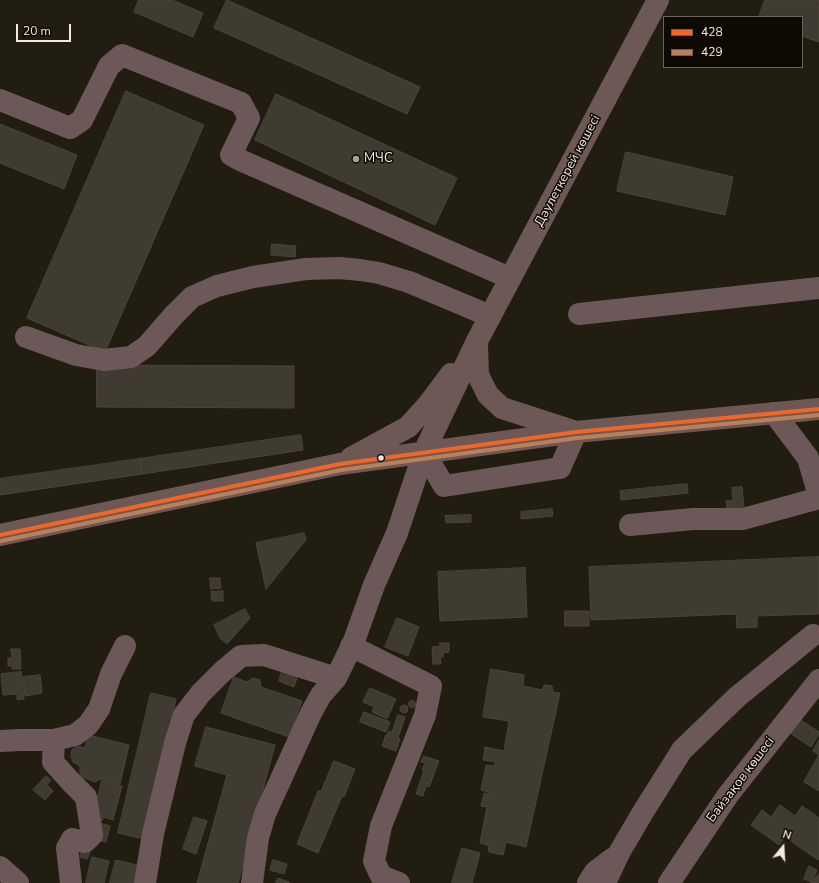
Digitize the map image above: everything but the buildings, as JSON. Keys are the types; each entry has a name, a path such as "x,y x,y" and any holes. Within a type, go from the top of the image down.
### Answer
{"main road":[{"name":"Дәулеткерей көшесі","path":"477,341 658,0"},
{"path":"477,341 478,376 488,395 502,408 576,432"},
{"path":"424,452 477,341"},
{"path":"340,464 408,426 427,406 477,341"},
{"path":"1,537 340,464 576,432 819,409"}],"street":[{"path":"0,100 70,128 82,120 109,66 122,54 241,103 250,118 231,155 510,278"},
{"path":"26,337 76,356 104,360 131,357 147,346 192,297 217,286 246,279 306,269 339,268 379,273 409,282 490,316"},
{"path":"579,314 819,288"},
{"path":"630,525 693,519 743,518 819,497 808,458 774,413"},
{"path":"424,452 444,486 560,468 576,432"},
{"path":"252,883 258,838 265,814 311,713 321,695 336,678 351,646 374,585 397,533 424,452"},
{"path":"605,883 619,853 682,750 737,697 813,635"},
{"path":"0,742 20,740 54,740 75,735 88,725 99,709 111,674 125,646"},
{"path":"351,646 431,686 425,715 381,826 374,861 381,876 399,883"},
{"path":"145,883 152,834 175,743 184,715 201,693 241,656 264,655 336,678"},
{"name":"Байзақов көшесі","path":"669,883 728,795 819,680"},
{"path":"54,740 53,762 86,796 92,835 85,842 72,839 67,848 70,883"},
{"path":"588,883 595,872 619,853"},
{"path":"0,867 18,883"}],"transit line":[{"name":"428","path":"0,535 340,464 576,432 819,409"},
{"name":"429","path":"1,541 341,470 577,438 819,415"}],"place":[{"name":"МЧС","path":"356,159"}]}
